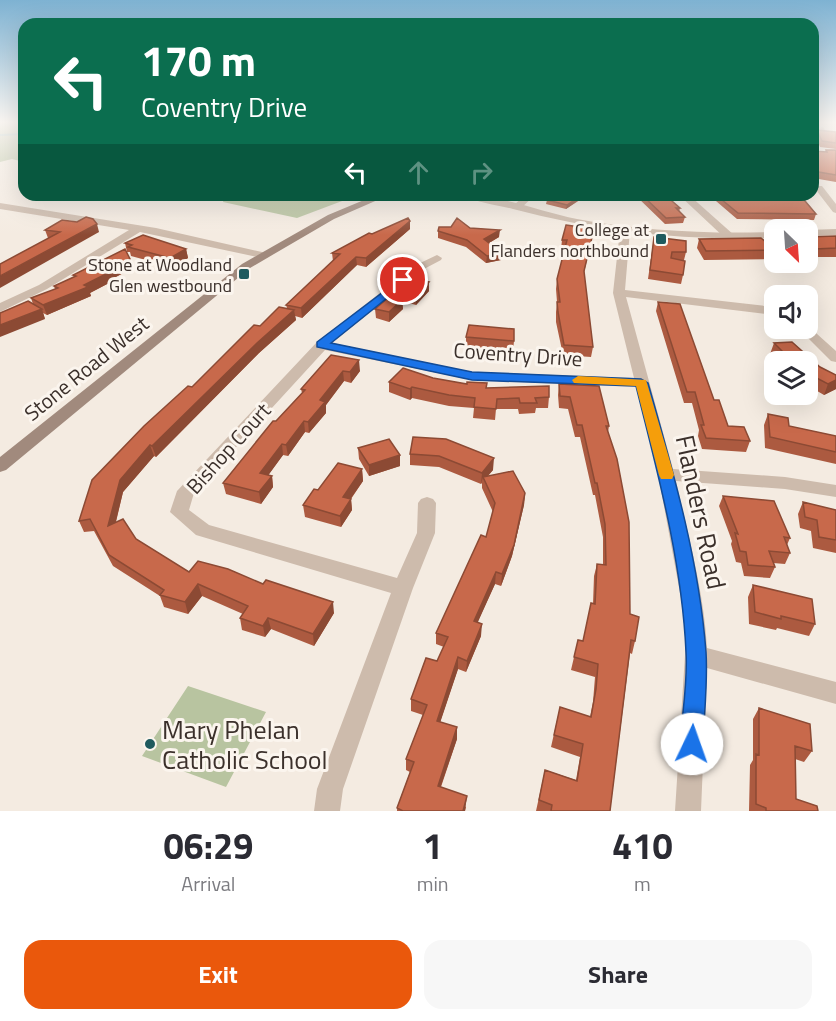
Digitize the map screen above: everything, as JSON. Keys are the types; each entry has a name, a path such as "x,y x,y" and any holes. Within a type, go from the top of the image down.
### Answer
{"main road":[{"name":"Stone Road West","path":"0,466 224,283 262,255 331,217 370,201"}],"street":[{"path":"819,188 836,210"},
{"path":"493,201 587,224 625,230 730,237 764,235"},
{"path":"517,207 524,201"},
{"path":"691,201 730,237"},
{"path":"0,206 139,228 262,255"},
{"path":"0,308 43,286 139,228"},
{"name":"Flanders Road","path":"625,230 619,293 666,474 690,589 696,655 688,811"},
{"path":"818,233 836,232"},
{"name":"Bishop Court","path":"403,588 203,530 179,512 186,491 322,345 420,267 437,258"},
{"path":"619,293 764,310"},
{"path":"816,339 836,357"},
{"name":"Coventry Drive","path":"322,345 472,376 641,383"},
{"path":"666,474 785,483 836,491"},
{"path":"327,811 330,789 403,588 426,533 427,503"},
{"path":"696,655 836,693"}],"green space":[{"path":"223,201 342,201 297,218"},
{"path":"188,686 266,712 226,787 142,756"}],"building":[{"path":"819,160 836,160 836,175 819,172"},
{"path":"551,201 573,201 567,205"},
{"path":"648,201 672,201 680,208 676,208 685,217 666,218"},
{"path":"723,201 805,201 816,214 738,213"},
{"path":"86,217 93,219 97,224 0,276 0,264 60,232 45,230 62,220 77,222"},
{"path":"408,218 410,221 366,258 356,257 301,308 286,305 340,254 332,253 369,233 372,234"},
{"path":"457,218 470,228 500,230 484,239 502,253 487,256 467,240 438,231 439,227 451,227"},
{"path":"566,225 594,229 584,271 593,347 564,345 558,312 557,302 560,302 557,279 567,240 562,240"},
{"path":"143,235 186,249 170,258 128,247 132,245 125,243"},
{"path":"836,236 836,248 818,249 818,237"},
{"path":"654,237 686,241 686,252 672,252 671,258 685,261 683,275 650,270"},
{"path":"761,238 764,241 764,250 706,251 699,239"},
{"path":"125,249 130,259 84,285 88,287 43,305 31,298 58,288 54,286"},
{"path":"416,279 429,282 416,295 402,292"},
{"path":"389,297 402,300 389,312 375,309"},
{"path":"28,301 42,309 0,325 0,313"},
{"path":"658,302 680,304 714,400 719,400 728,426 744,427 750,441 706,438 701,425 704,425 695,392 687,392"},
{"path":"279,307 294,310 152,446 150,445 120,480 108,526 123,519 136,539 189,572 198,561 228,569 263,584 266,580 333,602 313,634 268,618 263,626 240,618 248,606 198,584 185,602 160,595 164,590 109,555 90,519 79,521 92,480 144,426 188,386 192,387 254,325 260,326"},
{"path":"469,325 514,329 514,341 466,337"},
{"path":"792,342 802,351 782,351 774,343"},
{"path":"331,355 359,360 350,372 343,371 320,400 325,402 308,422 304,421 286,445 282,444 260,473 272,476 259,492 223,483 273,421 276,421 305,390 301,389"},
{"path":"818,365 836,375 836,380 828,384 818,379"},
{"path":"403,368 433,378 467,384 467,382 487,383 486,388 549,386 549,397 535,398 537,403 520,403 519,398 497,399 496,409 474,407 475,398 412,387 410,389 389,382"},
{"path":"559,384 599,386 609,426 606,426 617,459 629,522 630,614 639,617 635,641 631,640 610,811 551,811 552,805 539,800 545,770 577,781 583,744 554,735 560,707 591,717 598,664 574,657 578,640 583,641 591,603 595,604 597,564 606,565 605,524 582,425 577,425 570,397 560,396"},
{"path":"768,414 788,418 789,426 836,436 836,452 770,437"},
{"path":"413,437 446,439 494,458 482,473 439,456 410,454"},
{"path":"389,439 400,455 369,465 358,448"},
{"path":"338,463 362,469 343,497 351,499 340,516 303,505 314,489 318,490"},
{"path":"513,471 525,493 514,545 502,574 496,572 474,621 482,624 467,661 458,657 437,721 457,727 438,786 467,796 463,811 403,811 397,808 414,762 406,759 427,705 411,699 426,658 437,661 448,637 436,633 481,535 486,537 495,503 483,477"},
{"path":"723,496 774,501 790,538 784,537 790,553 769,551 775,567 748,565 746,552 740,551 735,533 738,534"},
{"path":"803,502 836,510 836,540 819,537 817,520 805,517"},
{"path":"753,585 812,599 815,624 755,612"},
{"path":"759,708 810,724 812,751 795,746 796,799 817,806 818,811 766,811 766,808 756,804"}],"slow traffic":[{"path":"578,380 641,383 667,475"}],"place":[{"name":"College at Flanders northbound","path":"661,239"},
{"name":"Stone at Woodland Glen westbound","path":"244,274"},
{"name":"Mary Phelan Catholic School","path":"150,744"}],"route":[{"path":"403,280 322,345 472,376 641,383 666,474 682,545 695,620 696,655 692,744"}]}
